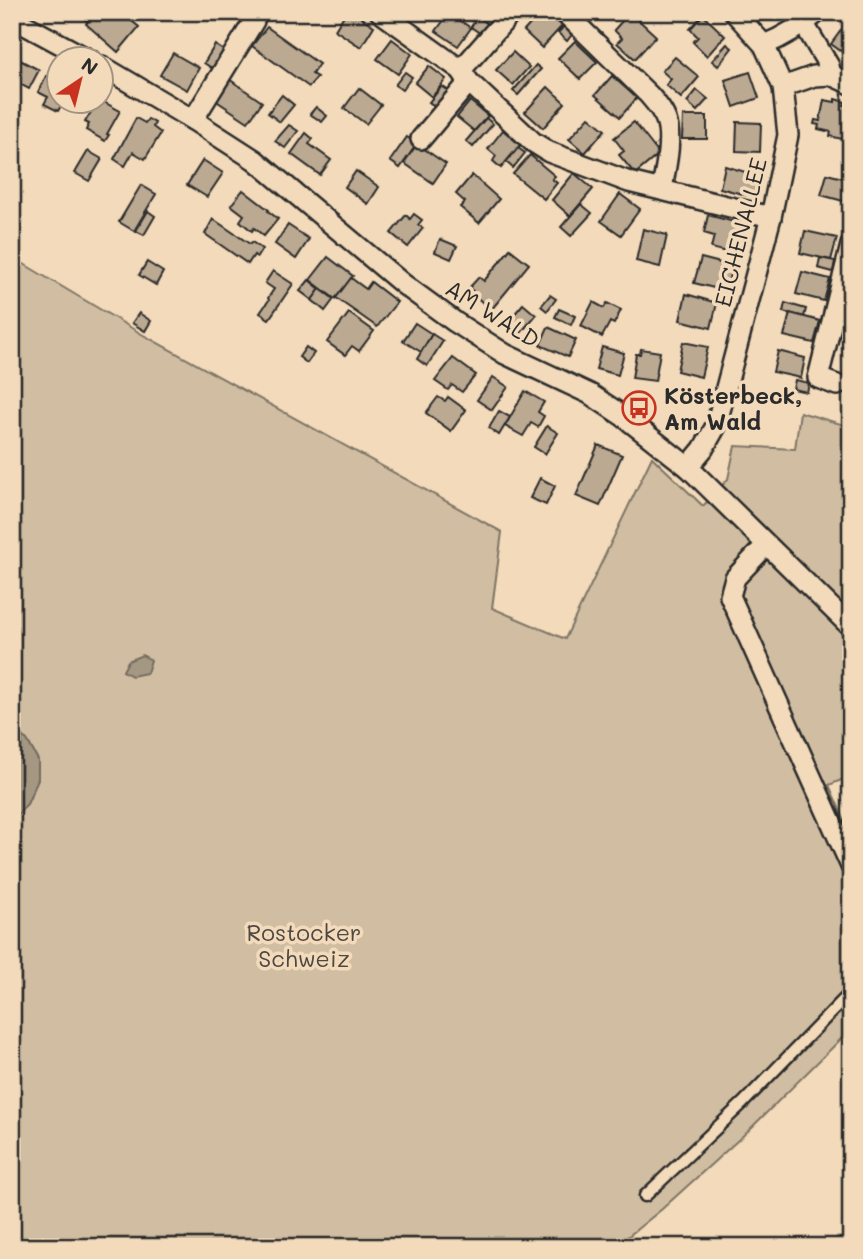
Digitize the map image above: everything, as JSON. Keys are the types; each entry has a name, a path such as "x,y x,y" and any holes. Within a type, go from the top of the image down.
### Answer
{"street":[{"path":"380,12 465,76 533,142 549,152 629,181 771,217"},
{"path":"421,139 512,12"},
{"path":"564,12 660,108 667,122 669,139 662,190"},
{"name":"EICHENALLEE","path":"688,467 716,426 771,217 788,135 783,88 764,45 734,12"},
{"path":"12,18 64,46"},
{"path":"764,45 779,39 811,18 831,75"},
{"path":"193,120 254,21"},
{"name":"AM WALD","path":"116,74 255,160 402,284 455,322 505,354 590,394 623,416 688,467 851,628"},
{"path":"783,88 814,76 831,75 851,83"},
{"path":"837,385 818,378 851,245"},
{"path":"766,545 736,578 730,596 851,866"}],"lane":[{"path":"645,1196 743,1103 851,992"}],"green space":[{"name":"Rostocker Schweiz","path":"12,257 145,336 502,532 492,608 565,639 652,457 703,506 728,479 735,446 795,449 800,412 851,427 851,776 829,785 851,835 851,1029 748,1131 662,1209 615,1247 12,1247 12,821 27,804 38,780 38,760 27,740 12,730"}],"shaded area":[{"path":"142,655 151,660 147,673 132,676 123,671 128,661"},
{"path":"12,730 27,740 38,760 38,779 27,804 12,821"}],"building":[{"path":"78,12 96,12 87,22"},
{"path":"96,12 121,12 139,27 118,52 116,46 111,46 86,24"},
{"path":"346,12 353,12 374,26 361,47 335,30"},
{"path":"471,12 488,24 481,34 471,27 474,22 467,17"},
{"path":"541,12 547,12 562,26 542,48 524,31"},
{"path":"614,12 634,12 632,14 656,36 635,59 617,43 622,38 614,30 623,20"},
{"path":"449,13 471,28 458,46 436,31"},
{"path":"703,15 725,36 707,56 693,42 698,37 690,29"},
{"path":"850,18 851,55 849,57 831,44"},
{"path":"565,25 574,32 567,41 558,33"},
{"path":"267,27 319,64 312,74 317,77 309,87 252,46"},
{"path":"392,39 412,54 398,74 377,59"},
{"path":"575,41 597,62 580,79 558,58"},
{"path":"727,44 732,48 718,66 712,61"},
{"path":"215,45 229,54 218,72 204,63"},
{"path":"513,52 529,67 513,85 496,70"},
{"path":"173,53 199,68 187,90 160,75"},
{"path":"675,57 699,77 681,98 666,85 671,79 662,71"},
{"path":"20,60 39,70 29,89 12,80 12,74"},
{"path":"536,65 541,69 518,95 513,91"},
{"path":"429,66 446,79 432,97 415,83"},
{"path":"405,72 412,77 402,90 395,85"},
{"path":"750,72 759,98 734,107 725,80"},
{"path":"46,76 46,96 38,92"},
{"path":"612,76 637,98 620,117 595,95"},
{"path":"229,79 262,102 248,122 215,100"},
{"path":"442,86 451,93 438,109 429,102"},
{"path":"548,87 565,103 543,128 525,112"},
{"path":"359,88 381,105 366,124 344,108"},
{"path":"697,90 708,99 697,111 687,102"},
{"path":"282,95 294,105 280,122 268,113"},
{"path":"835,99 851,107 846,140 830,136 831,132 818,129 819,125 814,124 815,120 820,121 824,100 835,102"},
{"path":"470,101 488,116 474,131 457,117"},
{"path":"316,107 327,116 322,122 310,114"},
{"path":"116,109 120,111 105,141 86,130 89,124 85,122 89,116 116,116"},
{"path":"683,116 707,116 707,139 682,139"},
{"path":"589,117 605,130 585,153 569,139"},
{"path":"136,118 145,123 148,119 155,123 153,127 161,133 145,159 133,152 125,166 114,159"},
{"path":"486,118 493,124 473,147 466,141"},
{"path":"634,122 659,154 635,174 619,155 624,151 614,138"},
{"path":"737,122 761,123 760,152 736,151"},
{"path":"289,125 298,131 285,148 275,141"},
{"path":"503,130 520,145 501,168 493,161 496,156 488,149"},
{"path":"306,133 313,139 309,144 331,160 320,175 291,154"},
{"path":"407,137 417,144 400,168 390,161"},
{"path":"417,144 446,164 433,183 404,163"},
{"path":"518,148 525,153 513,168 506,162"},
{"path":"88,151 102,159 89,181 75,173"},
{"path":"530,155 555,176 552,179 557,183 544,199 513,174"},
{"path":"203,160 223,173 207,197 187,185"},
{"path":"725,166 752,174 752,171 760,173 755,194 747,192 746,195 720,188"},
{"path":"356,171 379,187 368,204 345,187"},
{"path":"574,173 593,189 570,216 552,200"},
{"path":"827,174 851,180 847,202 821,195"},
{"path":"472,175 499,199 479,223 460,207 465,202 456,194"},
{"path":"141,185 156,194 134,231 119,222"},
{"path":"243,190 278,219 264,236 254,228 252,231 240,221 244,215 231,205"},
{"path":"620,194 640,209 621,235 601,221"},
{"path":"581,204 592,213 571,236 561,227"},
{"path":"148,211 155,216 144,235 136,231"},
{"path":"414,214 422,220 418,225 423,228 408,247 391,233 406,215 410,219"},
{"path":"708,215 742,224 734,254 711,248 714,236 704,233"},
{"path":"213,219 262,249 257,257 254,255 248,264 205,234"},
{"path":"288,225 309,239 296,259 275,244"},
{"path":"643,229 667,235 660,267 636,261"},
{"path":"805,231 837,238 831,260 800,253"},
{"path":"440,239 457,246 451,259 435,252"},
{"path":"510,249 529,264 491,310 469,288 479,277 484,281"},
{"path":"328,257 353,276 335,299 310,280"},
{"path":"701,258 732,266 726,291 694,283"},
{"path":"820,258 835,261 833,272 818,268"},
{"path":"147,262 163,272 156,285 139,275"},
{"path":"273,271 293,284 269,319 260,313 274,289 265,283"},
{"path":"802,272 830,279 824,301 796,294"},
{"path":"351,278 366,289 371,282 397,302 377,327 336,298"},
{"path":"309,280 320,289 312,300 300,291"},
{"path":"320,289 334,299 325,311 312,300"},
{"path":"686,294 717,303 711,328 680,320"},
{"path":"550,295 556,299 547,311 541,306"},
{"path":"593,302 604,308 607,303 621,310 614,324 610,322 602,337 581,326"},
{"path":"785,303 806,309 804,317 783,312"},
{"path":"523,304 536,315 520,334 507,323"},
{"path":"559,309 575,316 571,325 555,317"},
{"path":"139,313 151,321 145,331 132,323"},
{"path":"349,313 374,331 359,351 352,346 345,355 327,342"},
{"path":"790,313 820,321 814,343 784,336"},
{"path":"415,323 432,334 421,352 403,341"},
{"path":"548,327 576,340 568,357 540,345"},
{"path":"432,334 443,341 427,366 417,359"},
{"path":"683,342 708,347 701,377 677,371"},
{"path":"306,347 314,353 307,363 299,357"},
{"path":"602,347 624,353 618,375 596,369"},
{"path":"641,349 660,352 655,381 632,378 636,354 640,354"},
{"path":"778,351 805,358 801,378 773,372"},
{"path":"453,358 476,375 462,392 452,385 448,390 435,381"},
{"path":"493,377 508,387 492,410 477,400"},
{"path":"795,380 809,383 807,392 793,389"},
{"path":"525,391 544,402 538,412 544,416 538,427 531,423 523,436 505,426"},
{"path":"438,397 445,401 448,397 466,410 451,431 426,413"},
{"path":"499,411 510,417 499,435 489,428"},
{"path":"547,426 558,433 545,454 534,447"},
{"path":"598,445 622,455 600,506 576,496"},
{"path":"540,478 555,486 546,505 530,498"}],"place":[{"name":"Kösterbeck, Am Wald","path":"639,408"}]}
